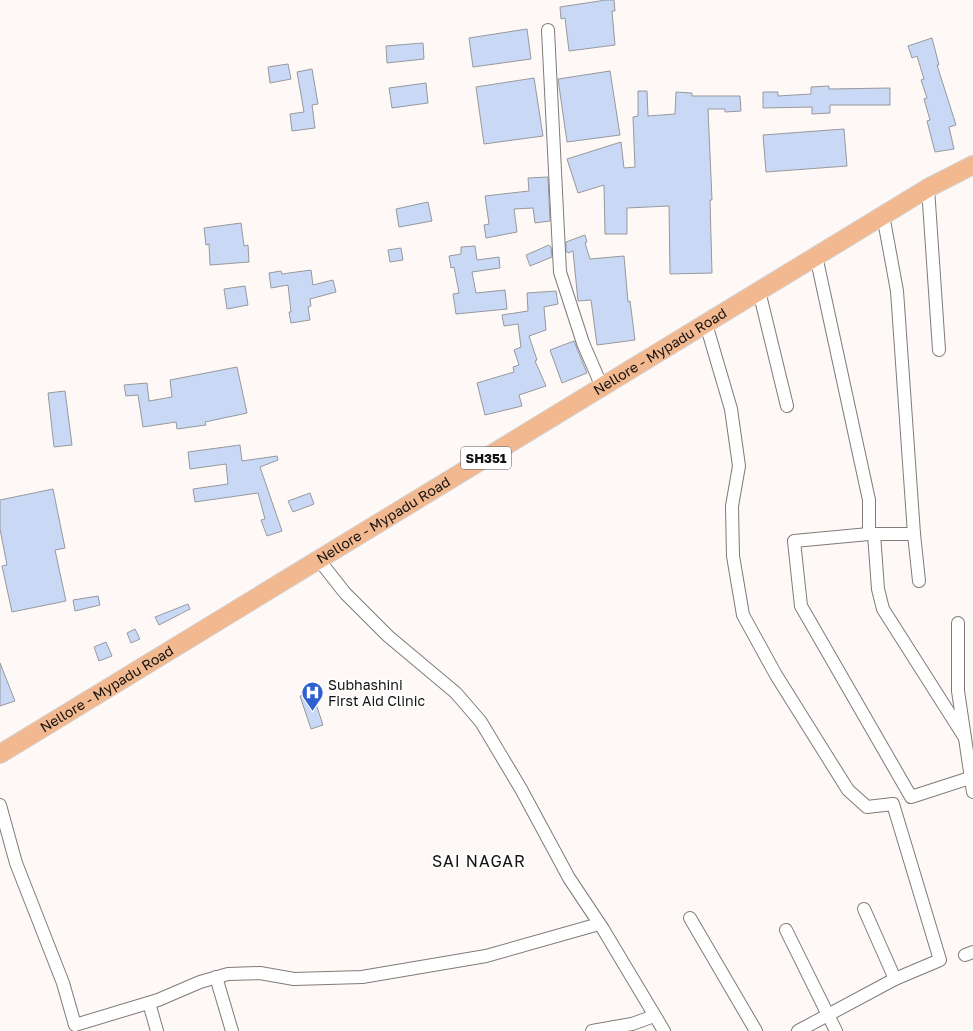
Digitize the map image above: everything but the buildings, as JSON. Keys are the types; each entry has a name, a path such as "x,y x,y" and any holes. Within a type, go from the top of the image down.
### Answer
{"main road":[{"name":"Nellore - Mypadu Road","path":"0,754 883,215 928,188 973,165"}],"street":[{"path":"548,30 560,272 583,343 602,387"},
{"path":"928,188 939,350"},
{"path":"883,215 897,291 914,534 919,581"},
{"path":"816,256 869,500 871,534 878,589 883,609 965,738"},
{"path":"759,291 788,406"},
{"path":"706,324 731,409 739,466 732,506 733,556 743,615 776,675 848,790 867,807 893,804 940,960 895,979 798,1031"},
{"path":"914,534 871,534 794,541 801,606 911,797 972,778"},
{"path":"319,560 345,593 388,636 456,693 481,722 522,789 569,878 599,924 664,1031"},
{"path":"958,623 958,691 973,792"},
{"path":"0,805 16,863 62,982 76,1028 149,1003 200,982 228,974 260,973 294,979 336,979 381,974 486,956 599,924"},
{"path":"864,909 895,979"},
{"path":"690,918 756,1031"},
{"path":"786,930 836,1031"},
{"path":"216,977 232,1031"},
{"path":"149,1003 157,1031"},
{"path":"592,1031 632,1024 654,1016"}],"place":[{"name":"Subhashini First Aid Clinic","path":"312,712"}],"district":[{"name":"SAI NAGAR","path":"479,861"}]}
